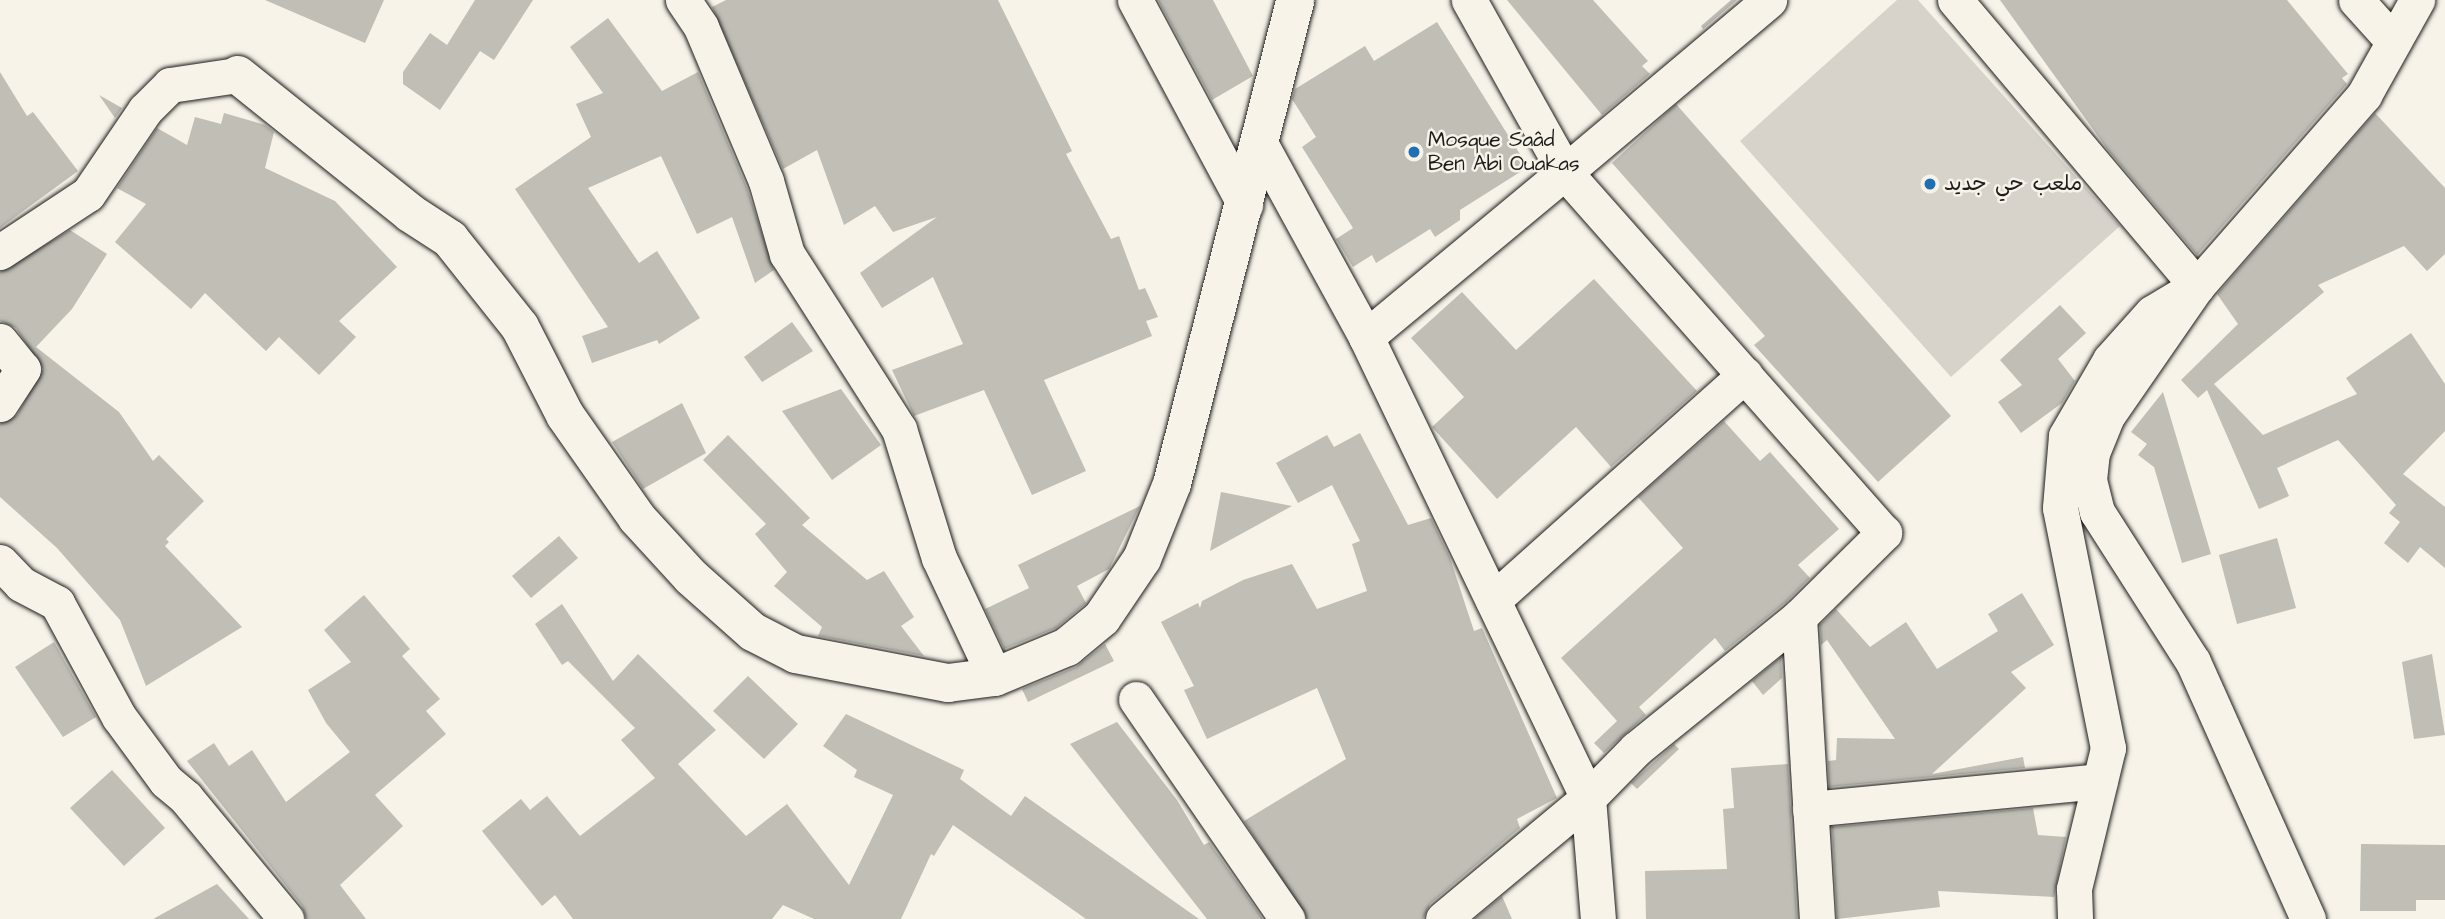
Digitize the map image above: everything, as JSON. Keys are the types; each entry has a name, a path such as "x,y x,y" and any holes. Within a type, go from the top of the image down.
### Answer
{"street":[{"path":"683,0 701,27 766,181 787,254 899,429 939,558 995,677"},
{"path":"1135,0 1245,205"},
{"path":"0,252 88,194 145,110 170,85 239,75 410,213 450,239 520,327 565,415 637,518 691,577 753,632 796,654 893,674 948,683 995,677 1067,646 1093,625 1142,559 1172,484 1261,145 1295,0"},
{"path":"1443,919 1588,798 1636,749 1799,617 1884,533 1565,172 1469,0"},
{"path":"1366,337 1769,0"},
{"path":"1955,0 2197,286"},
{"path":"2356,0 2392,40"},
{"path":"2308,919 2193,662 2097,512 2089,480 2092,453 2107,416 2197,286 2364,95 2392,40 2417,0"},
{"path":"1261,145 1366,337 1588,798 1598,919"},
{"path":"2075,919 2074,889 2108,748 2060,508 2066,436 2110,360 2152,313 2197,286"},
{"path":"0,341 23,369 0,404"},
{"path":"1493,600 1745,375"},
{"path":"0,562 21,584 57,603 135,738 166,781 186,798 286,919"},
{"path":"1799,617 1817,919"},
{"path":"1136,699 1287,919"},
{"path":"1810,809 2100,782"}],"shaded area":[{"name":"ملعب حي جديد","path":"1897,0 1918,0 2120,226 1951,377 1740,141"}],"building":[{"path":"265,0 384,0 365,43"},
{"path":"475,0 533,0 494,60 480,51 440,110 403,84 403,72 430,33 447,45"},
{"path":"726,0 998,0 1072,151 1066,154 1111,239 1119,236 1139,290 1145,288 1158,317 1146,321 1152,336 1044,380 1086,471 1032,495 984,390 914,416 892,370 963,344 933,277 882,308 860,273 937,217 893,232 875,206 844,225 817,150 783,169 712,7"},
{"path":"1158,0 1213,0 1253,76 1212,100"},
{"path":"1507,0 1593,0 1648,61 1642,66 1650,74 1602,115"},
{"path":"1731,0 1737,0 1703,29 1701,26"},
{"path":"2000,0 2287,0 2348,74 2342,78 2347,84 2197,255 2108,150"},
{"path":"608,18 662,91 698,72 747,188 774,270 755,283 732,217 697,234 661,156 588,188 639,263 657,251 700,318 659,344 657,340 592,363 582,336 608,327 515,189 591,137 576,104 603,93 570,47"},
{"path":"1437,22 1528,167 1460,210 1460,220 1435,237 1430,229 1376,263 1372,255 1353,267 1336,239 1353,228 1302,147 1316,137 1292,99 1295,89 1365,46 1374,61"},
{"path":"0,72 27,116 33,112 78,171 0,228"},
{"path":"99,95 122,108 115,118"},
{"path":"1676,104 1951,416 1878,482 1754,345 1765,336 1612,163"},
{"path":"224,113 265,125 274,132 265,168 335,201 397,267 339,321 356,337 319,375 279,337 266,351 205,293 191,309 115,242 146,204 117,188 157,128 187,145 195,117 221,124"},
{"path":"2375,113 2445,188 2445,254 2427,271 2404,246 2318,285 2324,292 2214,384 2263,435 2357,394 2346,378 2411,333 2445,384 2445,431 2403,474 2445,507 2445,568 2420,547 2408,563 2384,543 2400,522 2389,513 2396,505 2338,440 2277,468 2289,496 2259,509 2207,390 2198,398 2181,380 2238,324 2217,294"},
{"path":"70,230 107,254 72,309 36,347 119,412 153,461 159,455 204,501 166,539 169,542 165,546 242,627 146,686 120,620 57,548 0,497 0,424 17,415 43,369 16,328 0,321 0,272"},
{"path":"1594,279 1697,391 1611,467 1576,427 1497,499 1432,427 1464,397 1411,338 1462,292 1516,350"},
{"path":"2060,305 2086,333 2058,359 2075,381 2062,403 2021,433 1998,402 2022,385 2000,360"},
{"path":"792,322 813,351 762,382 744,357"},
{"path":"841,389 881,445 832,480 782,411"},
{"path":"2163,392 2211,554 2182,563 2154,467 2138,455 2147,444 2131,432"},
{"path":"682,403 706,453 643,489 612,442"},
{"path":"1724,421 1760,461 1770,452 1839,529 1798,565 1810,578 1786,602 1725,651 1715,638 1639,707 1646,715 1604,753 1594,743 1617,721 1561,658 1683,548 1638,497"},
{"path":"1360,433 1408,525 1431,518 1450,558 1474,631 1482,628 1557,798 1517,819 1520,828 1430,904 1423,919 1307,919 1244,821 1346,759 1317,688 1207,739 1184,690 1194,686 1161,622 1198,603 1200,608 1202,601 1243,580 1292,564 1317,609 1367,591 1352,544 1360,541 1332,485 1298,503 1276,463 1327,435 1334,447"},
{"path":"728,435 810,518 802,525 867,580 884,571 914,617 901,626 924,656 818,636 822,627 774,586 787,572 755,534 766,524 703,460"},
{"path":"1221,492 1292,506 1210,551"},
{"path":"1140,506 1109,569 1077,586 1086,603 1056,628 1004,649 985,609 1029,588 1018,565"},
{"path":"559,536 578,558 531,598 512,576"},
{"path":"2277,538 2296,608 2237,624 2219,555"},
{"path":"2022,593 2054,645 2011,672 2026,688 1932,774 2023,757 2025,768 1829,787 1828,761 1836,760 1837,738 1895,739 1827,640 1821,645 1820,625 1836,609 1870,647 1906,622 1937,669 1998,631 1988,614"},
{"path":"364,595 410,649 402,656 440,699 426,711 446,734 375,795 403,826 340,885 366,919 306,919 302,906 187,761 214,743 229,766 252,750 286,802 350,752 326,723 308,690 351,662 324,630"},
{"path":"562,604 613,681 638,654 716,730 678,764 746,836 787,804 849,885 893,795 854,777 857,770 823,746 846,714 964,770 960,779 1011,816 1025,796 1199,919 1086,919 953,825 934,856 931,854 901,919 814,919 783,905 772,919 573,919 555,895 542,906 482,831 521,799 530,810 547,796 580,836 655,778 621,740 635,728 568,661 562,665 535,624"},
{"path":"54,642 96,717 63,737 15,667"},
{"path":"1105,644 1114,661 1028,702 1022,689 1076,667"},
{"path":"2432,654 2445,735 2414,739 2402,662"},
{"path":"1781,657 1782,678 1763,695 1752,681"},
{"path":"748,676 798,724 764,759 713,711"},
{"path":"1117,722 1177,800 1204,845 1209,842 1263,919 1207,919 1070,744"},
{"path":"1674,744 1679,749 1637,789 1631,783"},
{"path":"1788,764 1797,919 1646,919 1645,871 1727,869 1723,809 1734,808 1731,768"},
{"path":"112,770 165,828 124,866 70,808"},
{"path":"2033,808 2038,835 2066,837 2054,897 1938,891 1940,907 1837,919 1832,827"},
{"path":"2361,844 2445,845 2445,900 2416,900 2416,911 2360,911"},
{"path":"217,884 249,919 153,919"},
{"path":"1502,896 1512,919 1474,919"}],"place":[{"name":"Mosque Saâd Ben Abi Ouakas","path":"1414,152"},
{"name":"ملعب حي جديد","path":"1930,184"}]}
